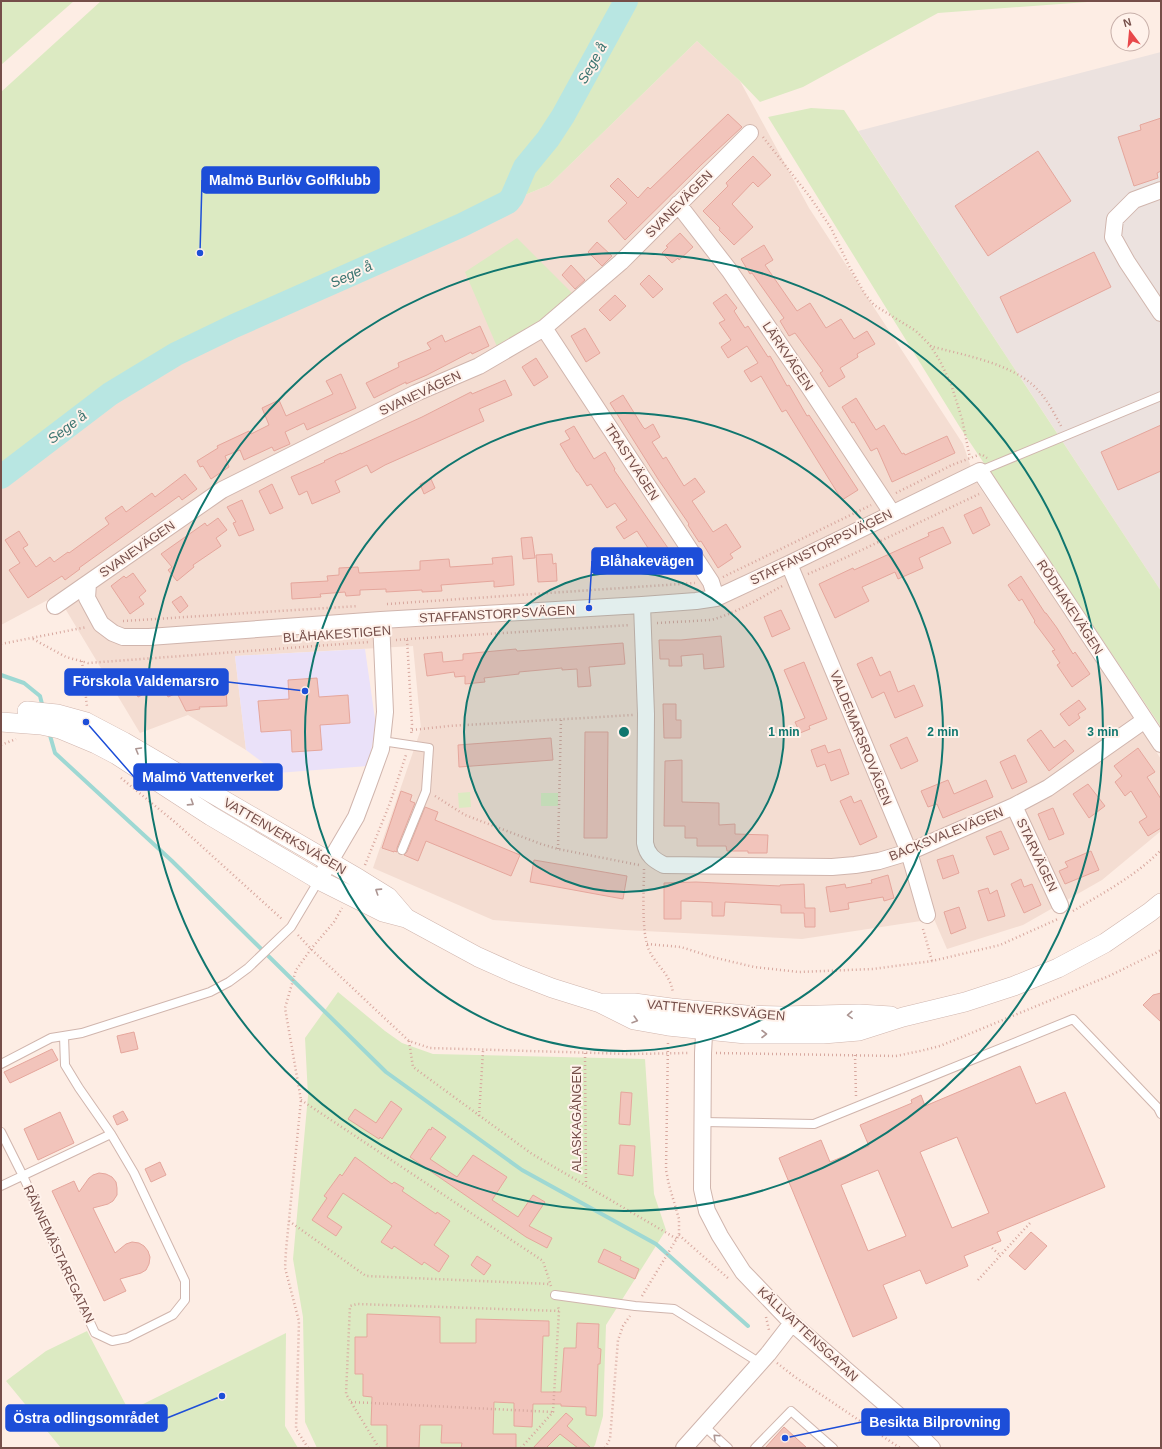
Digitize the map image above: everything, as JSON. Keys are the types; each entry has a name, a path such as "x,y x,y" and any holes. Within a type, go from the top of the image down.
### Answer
{"street":[{"name":"SVANEVÄGEN","path":"55,606 222,490 416,393 479,366 544,328 621,262 750,133"},
{"path":"1161,190 1134,200 1115,219 1113,236 1127,262 1161,313"},
{"name":"LÄRKVÄGEN","path":"678,204 729,270 892,513"},
{"name":"TRASTVÄGEN","path":"544,328 714,590"},
{"name":"STAFFANSTORPSVÄGEN","path":"88,583 87,598 102,624 113,633 123,637 149,637 381,620 642,606 696,601 714,590 789,564 985,469"},
{"name":"RÖDHAKEVÄGEN","path":"985,469 991,488 1161,744"},
{"name":"VALDEMARSROVÄGEN","path":"789,564 908,852 927,915"},
{"path":"642,606 646,714 644,836 648,862"},
{"path":"319,880 356,817 381,749 385,712 381,620"},
{"name":"VATTENVERKSVÄGEN","path":"1,710 59,722 86,722 124,742 388,897 406,918"},
{"name":"VATTENVERKSVÄGEN","path":"1,722 39,718"},
{"name":"BACKSVALEVÄGEN","path":"648,862 664,865 824,868 880,861 908,852 1014,806 1048,788 1145,720"},
{"name":"VATTENVERKSVÄGEN","path":"59,722 117,755 211,816 319,880 383,912 406,918 478,957 552,988 600,1003 634,1003 704,1030 746,1034 823,1034 859,1030 903,1017 965,1002 1014,986 1058,968 1105,943 1161,904"},
{"name":"STARVÄGEN","path":"1014,806 1064,912"},
{"name":"VATTENVERKSVÄGEN","path":"669,1017 706,1011 782,1016 859,1014 903,1017"},
{"name":"KÄLLVATTENSGATAN","path":"706,1011 704,1030 702,1189 707,1211 720,1236 743,1272 792,1322 905,1421 932,1448"},
{"path":"684,1448 764,1359 792,1322"}],"lane":[{"name":"STAFFANSTORPSVÄGEN","path":"985,469 1161,396"},
{"path":"382,741 429,748 426,791 402,850"},
{"path":"1,1064 51,1038 82,1033 210,992 229,982 248,968 291,927 319,880"},
{"path":"702,1122 814,1124 1073,1019 1158,1108 1161,1114"},
{"name":"RÄNNEMÄSTAREGATAN","path":"1,1132 23,1176 95,1333 112,1341 127,1338 173,1315 185,1300 185,1281 134,1173 111,1134 65,1065 64,1036"},
{"name":"RÄNNEMÄSTAREGATAN","path":"1,1186 111,1134"},
{"path":"555,1294 635,1306 674,1309 764,1359"},
{"path":"755,1448 791,1411 833,1448"},
{"path":"704,1426 728,1448"}],"path":[{"path":"750,133 757,130 810,197 831,228 849,266 865,294 874,305 916,331 930,346 940,361 951,384 962,419 970,458"},
{"path":"930,346 989,363 1015,373 1035,387 1050,405 1066,435"},
{"path":"386,604 714,590 884,499 952,465 981,454 987,458 985,469"},
{"path":"407,639 711,620 731,613 796,579 847,557 991,488"},
{"path":"1,644 34,639 102,624 132,620 363,605"},
{"name":"BLÅHAKESTIGEN","path":"34,639 66,656 88,663 407,639 412,730 410,744 390,803 367,861 358,879"},
{"path":"82,661 87,710"},
{"path":"412,730 449,726 646,714"},
{"path":"558,849 561,719"},
{"path":"118,776 176,823 291,927 311,949 409,1041 430,1048 483,1051 630,1054 668,1052"},
{"path":"426,791 466,815 558,849 648,862 644,934 649,950 671,982 673,995 669,1017 666,1170 679,1220 679,1235 623,1326 618,1340 610,1439 605,1448"},
{"path":"648,944 681,947 712,957 754,967 799,972 873,969 932,961 1000,945 1122,881 1161,850"},
{"path":"308,1448 296,1429 299,1321 285,1268 301,1100 285,1008 296,970 311,949 334,922 350,895"},
{"path":"927,915 922,924 932,961"},
{"path":"409,1041 413,1067 532,1154 677,1239"},
{"path":"480,1116 483,1051"},
{"name":"ALASKAGÅNGEN","path":"585,1053 586,1185"},
{"path":"855,1055 856,1107"},
{"path":"301,1100 543,1261 550,1284 555,1294"},
{"path":"289,1221 366,1276 550,1284"},
{"path":"978,1280 1030,1223"},
{"path":"679,1235 732,1282"},
{"path":"992,1248 1001,1256"},
{"path":"379,1448 346,1394 350,1306 356,1304 559,1311 553,1412 521,1448"},
{"path":"763,1313 767,1318 769,1328 764,1346 764,1359 779,1365 900,1448"},
{"path":"351,1402 553,1412"}],"shaded area":[{"path":"697,41 740,81 809,208 963,444 976,482 1161,759 1161,831 1102,880 1023,925 947,949 934,919 802,939 624,930 493,920 373,868 421,729 413,646 235,656 246,750 188,715 140,733 57,595 1,625 1,477 110,394 176,354 234,326 462,225 508,202 549,185"},
{"path":"1161,52 1161,591 858,131"},
{"path":"365,649 376,726 368,766 277,773 246,750 235,656"}],"green space":[{"path":"1,1 74,1 1,65"},
{"path":"101,1 1101,1 938,13 803,87 760,102 697,41 549,185 508,202 462,225 234,326 176,354 110,394 1,477 1,92"},
{"path":"811,108 844,110 1161,591 1161,727 961,429 768,117"},
{"path":"517,238 576,297 498,349 465,272"},
{"path":"470,792 471,807 459,808 458,793"},
{"path":"541,793 558,793 558,806 541,806"},
{"path":"338,992 385,1031 402,1043 433,1054 645,1059 654,1194 666,1230 606,1325 603,1416 593,1448 317,1448 305,1422 303,1317 293,1259 308,1096 305,1038"},
{"path":"87,1331 129,1411 286,1333 285,1426 298,1448 61,1448 6,1381 46,1351"}],"building":[{"path":"728,114 742,127 625,240 608,221 627,203 610,186 618,178 638,198 648,187 650,189"},
{"path":"1161,118 1161,171 1157,173 1158,178 1134,186 1118,137 1141,130 1140,125"},
{"path":"1038,151 1071,201 988,256 955,206"},
{"path":"753,156 771,175 758,187 753,182 732,204 753,227 734,245 703,211 728,186 726,183"},
{"path":"680,233 693,247 679,260 678,258 672,263 662,253 668,247 666,246"},
{"path":"597,242 612,256 602,266 588,252"},
{"path":"764,245 773,260 765,265 797,311 810,303 826,328 841,319 854,339 867,331 875,344 857,354 858,357 840,368 845,377 829,387 820,373 823,371 795,333 789,336 780,321 784,318 752,273 750,274 741,259"},
{"path":"1094,252 1111,287 1017,333 1000,297"},
{"path":"571,265 585,280 575,289 562,275"},
{"path":"649,275 663,289 653,298 640,284"},
{"path":"726,294 737,308 734,311 745,328 748,326 768,357 770,356 787,386 789,385 807,416 809,415 858,490 842,500 786,410 782,412 761,376 751,382 744,371 758,363 747,346 728,358 721,347 731,340 719,323 725,320 713,303"},
{"path":"615,295 626,306 610,321 599,310"},
{"path":"480,326 489,346 472,354 471,352 427,375 406,384 406,382 374,398 366,383 399,367 398,363 431,349 427,343 442,335 445,342"},
{"path":"585,328 600,353 586,362 571,336"},
{"path":"536,358 548,377 534,386 522,367"},
{"path":"341,374 356,408 307,430 304,423 285,432 290,444 274,451 272,447 244,460 240,450 225,456 229,467 211,479 203,466 200,467 197,461 218,448 217,446 249,431 251,434 269,425 262,408 279,400 286,416 333,394 326,381"},
{"path":"505,380 512,395 479,409 484,421 385,465 371,473 367,465 335,481 340,492 312,504 307,491 299,495 291,477 422,417 471,392 472,394"},
{"path":"623,395 645,429 653,424 660,437 652,442 663,459 666,457 684,486 695,478 705,492 692,501 713,532 726,524 741,547 730,554 733,558 718,568 701,541 699,542 688,525 689,524 658,479 610,403"},
{"path":"856,398 876,430 884,425 902,454 904,453 905,455 947,436 955,453 892,482 877,448 871,451 854,422 852,423 842,407"},
{"path":"1161,425 1161,471 1118,490 1101,452"},
{"path":"574,426 594,459 605,452 615,469 614,470 679,564 660,576 644,550 648,548 637,531 624,539 616,527 627,520 615,503 607,508 591,484 587,486 560,444 570,439 565,431"},
{"path":"185,474 197,489 182,500 179,496 79,568 80,569 65,580 62,576 28,598 9,570 20,563 5,540 19,531 28,545 23,548 36,567 50,557 54,562 109,524 105,518 122,506 126,512 152,493 155,497"},
{"path":"431,479 435,488 424,494 420,484"},
{"path":"272,484 283,508 270,514 259,491"},
{"path":"242,500 254,530 239,536 233,523 236,522 227,507"},
{"path":"981,507 990,525 973,534 964,515"},
{"path":"218,518 227,530 216,538 221,546 193,565 194,567 177,581 168,570 172,567 161,554 205,523 207,526"},
{"path":"943,527 951,543 919,558 923,568 898,579 895,572 862,587 869,601 835,618 819,584 929,536 928,533"},
{"path":"532,537 535,558 523,559 521,538"},
{"path":"552,554 553,564 556,563 557,581 538,582 536,555"},
{"path":"512,556 514,585 494,587 494,581 441,585 442,591 422,592 422,590 386,592 386,589 360,590 360,595 346,596 345,592 320,594 321,597 292,599 291,583 328,581 327,576 339,575 339,568 358,567 359,573 420,570 420,561 449,559 450,567 493,564 492,558"},
{"path":"133,573 146,591 139,597 144,604 130,614 111,586 124,576 126,578"},
{"path":"1021,576 1073,654 1075,652 1090,674 1072,687 1057,665 1060,663 1052,651 1055,650 1034,622 1035,621 1022,599 1019,601 1008,585"},
{"path":"181,596 188,606 180,613 172,602"},
{"path":"781,610 790,629 772,637 764,617"},
{"path":"721,636 724,667 704,669 703,654 681,656 682,666 669,666 669,659 660,659 659,640 681,640"},
{"path":"623,643 625,664 589,667 591,686 578,687 577,669 562,670 562,668 519,672 519,674 484,678 485,682 465,684 465,676 455,677 454,672 427,676 424,654 442,652 443,662 463,660 463,654 516,649 517,651"},
{"path":"872,657 880,676 890,671 898,692 914,685 923,706 895,718 884,692 872,698 857,664"},
{"path":"804,662 827,719 809,726 810,729 800,733 795,722 805,718 784,670"},
{"path":"143,670 154,689 138,697 128,678"},
{"path":"225,671 227,706 199,707 200,709 186,711 177,693 168,697 161,683 179,673"},
{"path":"317,678 319,697 348,695 350,723 320,725 322,750 292,752 291,730 261,732 258,701 289,699 288,680"},
{"path":"1079,700 1086,709 1078,714 1080,718 1069,726 1060,714"},
{"path":"663,704 676,704 676,720 681,720 681,738 664,738"},
{"path":"1041,730 1054,748 1065,740 1074,751 1049,771 1027,740"},
{"path":"585,732 608,732 607,838 584,838"},
{"path":"907,737 918,761 901,769 890,745"},
{"path":"551,738 553,760 459,767 458,745"},
{"path":"825,745 828,753 840,749 849,774 831,781 825,764 817,767 811,750"},
{"path":"1138,748 1155,772 1147,777 1161,799 1161,828 1148,836 1139,822 1147,817 1131,791 1125,796 1115,782 1122,776 1114,766"},
{"path":"1015,755 1027,782 1012,789 1000,762"},
{"path":"682,760 682,802 719,803 719,825 735,824 735,834 768,835 767,853 727,851 726,846 697,846 697,838 685,838 685,826 664,826 665,761"},
{"path":"948,780 954,794 986,780 993,797 943,818 937,804 928,807 921,791"},
{"path":"1088,784 1105,806 1089,818 1073,794"},
{"path":"401,791 412,795 410,801 415,803 397,848 397,852 394,852 382,848"},
{"path":"851,796 854,803 861,800 877,837 860,845 840,801"},
{"path":"425,807 438,812 435,820 520,855 511,876 426,841 418,861 404,855 407,852"},
{"path":"1053,808 1064,834 1049,840 1038,814"},
{"path":"1001,831 1009,849 994,855 986,837"},
{"path":"1091,851 1099,870 1065,884 1059,871 1068,867 1065,862"},
{"path":"953,855 959,873 943,879 937,860"},
{"path":"534,860 627,876 623,899 530,882"},
{"path":"888,875 894,898 884,901 883,897 848,903 849,909 830,912 826,887 845,884 846,888 872,883 871,880"},
{"path":"1021,879 1024,887 1032,884 1041,905 1024,913 1011,884"},
{"path":"696,882 780,886 804,884 805,908 815,908 815,927 805,927 804,913 781,913 781,905 725,902 724,916 712,916 712,902 681,901 681,919 664,919 664,883"},
{"path":"988,888 990,894 997,890 1005,916 988,921 978,891"},
{"path":"959,907 966,928 951,934 944,912"},
{"path":"1161,993 1161,1022 1143,1005 1153,995"},
{"path":"134,1032 138,1049 121,1053 117,1036"},
{"path":"52,1049 58,1060 10,1083 4,1072"},
{"path":"1020,1066 1036,1104 1065,1092 1105,1187 997,1232 1001,1241 964,1256 968,1266 926,1284 920,1270 883,1285 897,1318 853,1337 779,1158 821,1140 830,1162 869,1146 860,1125 912,1103 911,1100 921,1095 925,1106","holes":["957,1137 989,1213 952,1228 920,1152","878,1170 906,1236 868,1251 841,1185"]},
{"path":"621,1092 632,1093 630,1125 619,1124"},
{"path":"391,1101 402,1109 382,1139 380,1137 379,1139 348,1119 355,1109 376,1123"},
{"path":"123,1111 128,1120 117,1125 113,1116"},
{"path":"60,1112 74,1143 38,1160 24,1129"},
{"path":"432,1127 446,1137 430,1159 457,1177 473,1155 507,1177 492,1200 518,1217 533,1195 545,1202 529,1226 552,1238 547,1248 526,1237 410,1157 429,1129 431,1130"},
{"path":"620,1145 635,1146 633,1176 618,1174"},
{"path":"355,1157 392,1184 394,1182 404,1188 402,1191 436,1214 437,1212 450,1221 434,1245 449,1256 439,1272 424,1262 422,1265 394,1246 392,1249 381,1242 392,1226 343,1193 327,1217 342,1227 336,1236 312,1220 327,1198 324,1196 340,1174 342,1176"},
{"path":"160,1162 166,1175 151,1182 145,1169"},
{"path":"99,1173 112,1177 116,1182 117,1195 113,1201 93,1208 115,1253 126,1244 132,1242 139,1243 144,1246 150,1257 146,1270 120,1279 126,1291 104,1301 52,1191 74,1181 79,1192 89,1178"},
{"path":"1031,1232 1047,1246 1025,1270 1009,1256"},
{"path":"604,1249 621,1257 620,1260 639,1269 635,1279 598,1262"},
{"path":"477,1256 491,1265 484,1275 471,1265"},
{"path":"367,1314 440,1317 440,1343 476,1343 476,1319 549,1321 549,1336 543,1336 541,1392 561,1392 564,1348 576,1348 577,1323 599,1324 598,1348 601,1349 600,1364 598,1364 596,1416 586,1415 586,1407 561,1406 561,1404 533,1404 532,1427 514,1426 514,1403 494,1402 493,1434 516,1434 516,1448 461,1448 462,1443 441,1443 442,1425 420,1425 419,1448 387,1448 387,1425 371,1425 372,1397 363,1396 363,1374 355,1374 355,1337 367,1337"},
{"path":"566,1413 573,1419 567,1426 591,1448 578,1448 560,1434 546,1448 533,1448"},
{"path":"784,1427 807,1448 765,1448"}],"waterway":[{"name":"Sege å","path":"1,477 110,394 176,354 234,326 462,225 508,202 512,197 525,167 548,139 563,116 626,1"},
{"path":"1,675 24,683 40,696 43,708"},
{"path":"49,732 55,753 172,861 386,1072 522,1170 656,1244 748,1326"}],"place":[{"name":"Malmö Burlöv Golfklubb","path":"200,253"},
{"name":"Blåhakevägen","path":"589,608"},
{"name":"Förskola Valdemarsro","path":"305,691"},
{"name":"Malmö Vattenverket","path":"86,722"},
{"name":"Östra odlingsområdet","path":"222,1396"},
{"name":"Besikta Bilprovning","path":"785,1438"}]}
